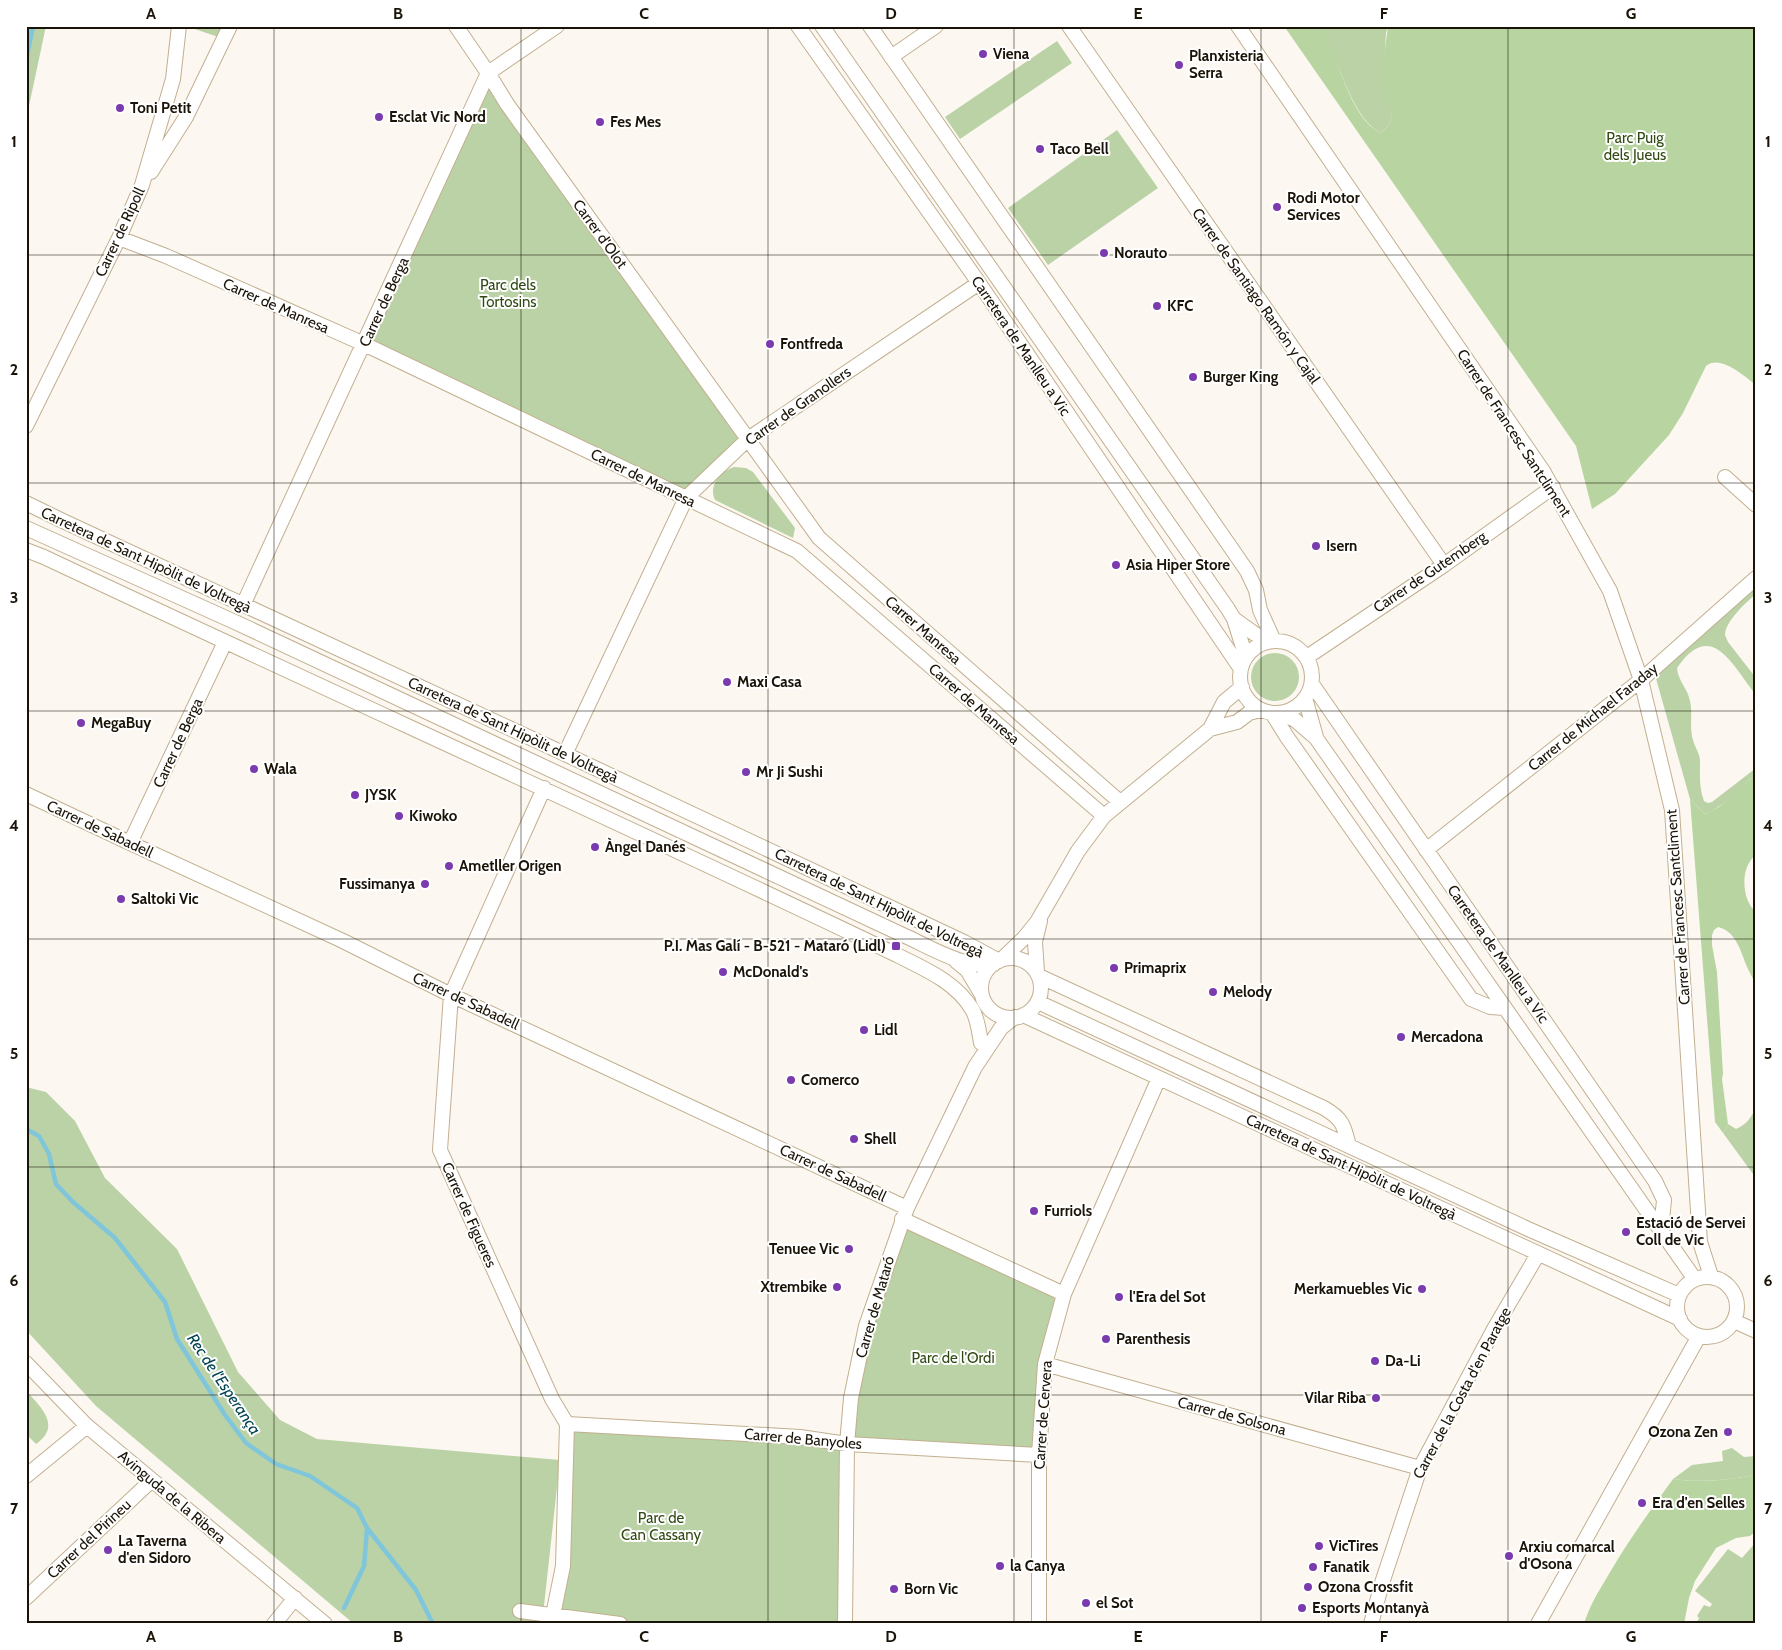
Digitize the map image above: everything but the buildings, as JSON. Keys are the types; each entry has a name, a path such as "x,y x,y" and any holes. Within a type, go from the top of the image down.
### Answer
{"street":[{"name":"Carrer de Ripoll","path":"26,426 119,238 142,185 173,79 179,26"},
{"path":"142,185 186,117 230,26"},
{"name":"Carrer d'Olot","path":"456,26 507,104 748,439"},
{"path":"488,73 557,26"},
{"name":"Carretera de Manlleu a Vic","path":"798,26 1244,663"},
{"name":"Carretera de Manlleu a Vic","path":"822,26 1234,619 1255,634 1272,641"},
{"path":"870,26 1247,571 1256,590 1260,610 1272,641"},
{"path":"892,57 936,26"},
{"name":"Carrer de Santiago Ramón y Cajal","path":"1069,26 1444,565"},
{"name":"Carrer de Francesc Santcliment","path":"1238,26 1553,487 1610,591 1641,680 1672,810 1700,1242 1711,1276"},
{"name":"Carrer de Berga","path":"243,605 488,73"},
{"name":"Carrer de Manresa","path":"119,238 166,256 364,344 797,551 1104,816"},
{"name":"Carrer de Granollers","path":"565,754 686,498 748,439 978,284"},
{"name":"Carrer Manresa","path":"748,439 818,538 1120,802"},
{"path":"1725,477 1756,505"},
{"name":"Carrer de Gutemberg","path":"1307,657 1444,565 1553,487"},
{"name":"Carretera de Sant Hipòlit de Voltregà","path":"26,503 964,942 998,961"},
{"name":"Carretera de Sant Hipòlit de Voltregà","path":"26,528 235,622 947,955 969,964 986,965 998,961"},
{"name":"Carretera de Sant Hipòlit de Voltregà","path":"26,550 544,788 897,955 939,977 957,990 972,1010 981,1043"},
{"name":"Carrer de Michael Faraday","path":"1426,850 1641,680 1756,578"},
{"name":"Carretera de Manlleu a Vic","path":"1234,619 1244,663"},
{"path":"1210,729 1237,722 1249,714 1271,712 1296,708 1306,698 1312,684 1312,669 1307,657 1293,645 1284,641 1272,641 1255,648 1244,663 1242,688 1249,701 1271,712 1472,1000 1490,1008 1505,1008"},
{"name":"Carrer de Berga","path":"130,843 225,642"},
{"name":"Carretera de Manlleu a Vic","path":"1312,684 1655,1180 1664,1200 1661,1231"},
{"path":"1044,911 1035,942 1041,989 1038,1002 1032,1010 1019,1016 1000,1015 986,1002 982,989 983,979 987,970 1024,938 1044,911 1078,852 1104,816 1210,729 1224,702 1242,688"},
{"name":"Carretera de Manlleu a Vic","path":"1306,698 1316,738"},
{"name":"Carretera de Manlleu a Vic","path":"1271,712 1295,720 1316,738 1694,1278"},
{"name":"Carrer de Figueres","path":"544,788 451,995 440,1150 552,1399 567,1424"},
{"name":"Carrer de Sabadell","path":"26,794 343,940 451,995 904,1214 1064,1294"},
{"name":"Carretera de Sant Hipòlit de Voltregà","path":"897,955 947,955 967,970 986,1002"},
{"path":"998,961 1012,958 1020,959 1032,966 1038,974"},
{"name":"Carretera de Sant Hipòlit de Voltregà","path":"1038,974 1324,1108 1336,1115 1343,1123 1349,1146"},
{"name":"Carrer de Mataró","path":"975,1066 981,1043 986,1002"},
{"name":"Carretera de Sant Hipòlit de Voltregà","path":"1038,1002 1511,1221 1679,1295"},
{"name":"Carretera de Sant Hipòlit de Voltregà","path":"1019,1016 1159,1078 1680,1319"},
{"name":"Carrer de Mataró","path":"845,1624 847,1444 851,1398 866,1326 904,1214 975,1066 1001,1028 1019,1016"},
{"name":"Carrer de Cervera","path":"1039,1624 1039,1454 1044,1364 1064,1294 1159,1078"},
{"path":"1511,1221 1522,1246"},
{"name":"Carrer de la Costa d'en Paratge","path":"1371,1624 1382,1583 1420,1468 1494,1329 1538,1254"},
{"path":"1711,1276 1726,1282 1735,1295 1738,1310 1734,1321 1728,1329 1719,1335 1699,1336 1685,1328 1680,1319 1677,1310 1679,1295 1694,1278 1711,1276"},
{"path":"1734,1321 1756,1331"},
{"path":"1538,1624 1699,1336"},
{"name":"Avinguda de la Ribera","path":"26,1363 87,1426 325,1624"},
{"name":"Carrer de Solsona","path":"1044,1364 1420,1468"},
{"path":"552,1615 563,1566 567,1424"},
{"name":"Carrer de Banyoles","path":"567,1424 800,1437 847,1444 1039,1454"},
{"path":"26,1476 87,1426"},
{"name":"Carrer del Pirineu","path":"26,1598 152,1480"},
{"path":"274,1624 295,1598"},
{"path":"520,1611 620,1624"}],"green space":[{"path":"27,26 46,26 26,120 26,29"},
{"path":"186,26 230,26 224,39"},
{"name":"Parc Puig dels Jueus","path":"1284,26 1320,26 1322,28 1360,114 1381,133 1389,125 1392,115 1382,85 1388,26 1756,26 1756,385 1725,364 1712,363 1706,366 1683,413 1669,435 1615,494 1592,509 1576,446"},
{"path":"1320,26 1388,26 1384,65 1392,115 1389,125 1381,133 1363,117 1356,107 1325,33"},
{"path":"1057,41 1072,63 960,139 945,117"},
{"name":"Parc dels Tortosins","path":"488,73 748,439 686,498 364,344"},
{"path":"1117,130 1158,188 1048,265 1008,208"},
{"path":"734,467 746,468 753,472 795,528 793,538 715,500 713,489 717,479 720,475"},
{"path":"1756,588 1756,594 1728,624 1725,635 1728,642 1756,678 1756,695 1730,661 1721,652 1711,647 1701,647 1690,653 1677,668 1690,701 1692,735 1700,759 1701,786 1704,801 1712,802 1756,768 1756,774 1732,796 1713,811 1705,814 1690,799 1655,675"},
{"path":"1275,653 1284,655 1292,660 1297,668 1299,677 1297,686 1292,694 1284,699 1275,701 1266,699 1258,694 1253,686 1251,677 1253,668 1258,660 1266,655"},
{"path":"1756,774 1756,855 1747,867 1744,883 1747,900 1756,912 1756,985 1734,937 1718,927 1712,935 1717,972 1722,1079 1728,1124 1723,1133 1715,1122 1690,799 1705,814 1719,807"},
{"path":"26,1087 46,1092 75,1121 105,1178 177,1249 238,1372 280,1420 317,1439 560,1460 542,1624 354,1624 96,1406 26,1330"},
{"path":"1756,1107 1756,1178 1723,1133 1728,1124 1736,1129 1746,1123"},
{"name":"Parc de l'Ordi","path":"902,1219 1064,1294 1045,1364 1039,1455 847,1444 851,1398"},
{"path":"26,1391 43,1410 48,1424 48,1430 44,1437 36,1444 26,1434"},
{"name":"Parc de Can Cassany","path":"567,1424 847,1444 845,1624 620,1624 553,1615"},
{"path":"1732,1448 1744,1457 1756,1456 1756,1475 1715,1480 1673,1479 1692,1465 1723,1461 1722,1451"},
{"path":"1756,1475 1756,1531 1750,1536 1736,1538 1716,1548 1695,1581 1689,1598 1684,1624 1584,1624 1588,1612 1614,1566 1673,1479 1694,1481"},
{"path":"1756,1542 1756,1624 1696,1624 1699,1618 1697,1616 1704,1605 1710,1607 1712,1604 1695,1591 1728,1549 1742,1558"}],"waterway":[{"name":"Rec de l'Esperança","path":"26,61 33,26"},
{"name":"Rec de l'Esperança","path":"26,1129 39,1136 49,1154 56,1184 73,1202 115,1238 165,1302 177,1339 225,1415 246,1443 276,1464 310,1476 357,1508 367,1528 416,1590 433,1624"},
{"path":"344,1608 364,1566 367,1529"}],"place":[{"name":"Viena","path":"983,54"},
{"name":"Planxisteria Serra","path":"1179,65"},
{"name":"Toni Petit","path":"120,108"},
{"name":"Esclat Vic Nord","path":"379,117"},
{"name":"Fes Mes","path":"600,122"},
{"name":"Taco Bell","path":"1040,149"},
{"name":"Rodi Motor Services","path":"1277,207"},
{"name":"Norauto","path":"1104,253"},
{"name":"KFC","path":"1157,306"},
{"name":"Fontfreda","path":"770,344"},
{"name":"Burger King","path":"1193,377"},
{"name":"Isern","path":"1316,546"},
{"name":"Asia Hiper Store","path":"1116,565"},
{"name":"Maxi Casa","path":"727,682"},
{"name":"MegaBuy","path":"81,723"},
{"name":"Wala","path":"254,769"},
{"name":"Mr Ji Sushi","path":"746,772"},
{"name":"JYSK","path":"355,795"},
{"name":"Kiwoko","path":"399,816"},
{"name":"Àngel Danés","path":"595,847"},
{"name":"Ametller Origen","path":"449,866"},
{"name":"Fussimanya","path":"425,884"},
{"name":"Saltoki Vic","path":"121,899"},
{"name":"P.I. Mas Galí - B-521 - Mataró (Lidl)","path":"896,946"},
{"name":"Primaprix","path":"1114,968"},
{"name":"McDonald's","path":"723,972"},
{"name":"Melody","path":"1213,992"},
{"name":"Lidl","path":"864,1030"},
{"name":"Mercadona","path":"1401,1037"},
{"name":"Comerco","path":"791,1080"},
{"name":"Shell","path":"854,1139"},
{"name":"Furriols","path":"1034,1211"},
{"name":"Estació de Servei Coll de Vic","path":"1626,1232"},
{"name":"Tenuee Vic","path":"849,1249"},
{"name":"Xtrembike","path":"837,1287"},
{"name":"Merkamuebles Vic","path":"1422,1289"},
{"name":"l'Era del Sot","path":"1119,1297"},
{"name":"Parenthesis","path":"1106,1339"},
{"name":"Da-Li","path":"1375,1361"},
{"name":"Vilar Riba","path":"1376,1398"},
{"name":"Ozona Zen","path":"1728,1432"},
{"name":"Era d'en Selles","path":"1642,1503"},
{"name":"VicTires","path":"1319,1546"},
{"name":"La Taverna d'en Sidoro","path":"108,1550"},
{"name":"Arxiu comarcal d'Osona","path":"1509,1556"},
{"name":"la Canya","path":"1000,1566"},
{"name":"Fanatik","path":"1313,1567"},
{"name":"Ozona Crossfit","path":"1308,1587"},
{"name":"Born Vic","path":"894,1589"},
{"name":"el Sot","path":"1086,1603"},
{"name":"Esports Montanyà","path":"1302,1608"}]}
